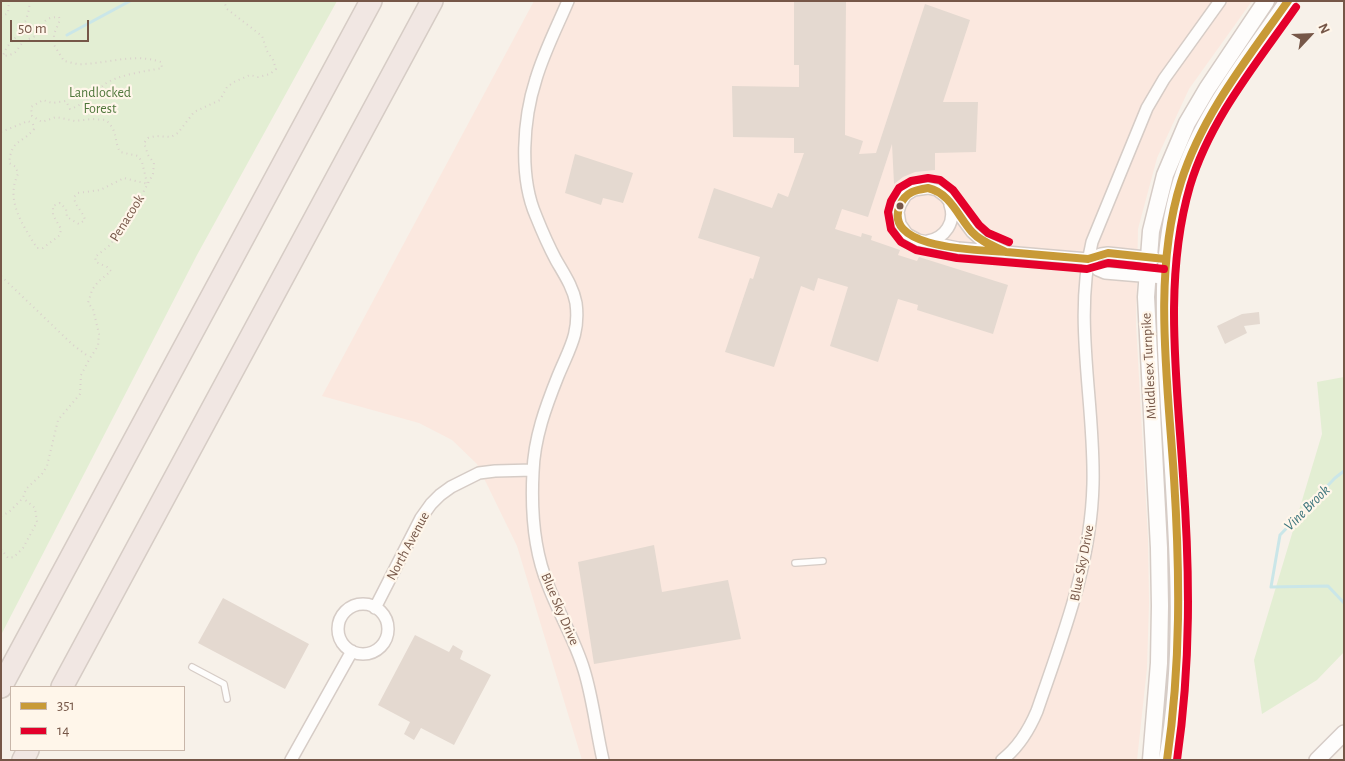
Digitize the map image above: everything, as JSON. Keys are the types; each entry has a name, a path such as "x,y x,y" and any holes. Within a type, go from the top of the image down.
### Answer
{"highway":[{"path":"1,687 372,1"},
{"path":"63,686 432,1"}],"main road":[{"name":"Middlesex Turnpike","path":"1152,760 1159,663 1160,606 1159,548 1146,317 1146,277 1151,231 1159,193 1178,140 1201,98 1266,1"},
{"name":"Middlesex Turnpike","path":"1167,760 1175,684 1178,606 1177,547 1164,317 1164,278 1168,234 1177,198 1195,148 1222,99 1288,1"}],"street":[{"name":"Blue Sky Drive","path":"568,1 535,79 528,113 525,154 527,188 534,212 546,241 572,288 576,303 576,324 572,346 541,422 533,470 534,538 547,583 585,671 603,760"},
{"name":"Blue Sky Drive","path":"1002,760 1021,742 1037,711 1073,606 1086,548 1093,484 1086,372 1084,291 1092,242 1148,108 1164,78 1220,1"},
{"path":"1006,252 982,241 972,232 937,190 928,188 914,190 903,200 898,212 900,224 907,234 918,240 958,248 1088,259 1108,253 1166,258"},
{"path":"918,240 932,240 946,232 952,220 948,201"},
{"path":"1088,259 1098,270 1105,273 1164,278"},
{"name":"North Avenue","path":"375,608 421,518 440,495 451,487 480,474 495,471 533,470"},
{"path":"360,605 375,608 387,623 388,632 385,642 378,650 368,654 352,651 344,646 339,637 339,622 344,613 353,607 360,605"},
{"path":"291,760 352,651"},
{"path":"1317,760 1344,733"}],"lane":[{"path":"796,563 823,561"},
{"path":"192,667 224,684 227,699"}],"path":[{"path":"1,17 8,13 9,1"},
{"path":"1,132 28,122 33,124 34,129 17,142 11,150 9,163 16,167 18,174 13,184 12,192 19,219 27,229 37,248 43,248 60,235 61,229 53,215 53,206 60,203 66,208 67,218 79,224 85,220 84,215 74,203 74,197 78,193 100,190 124,178 148,184 142,162 138,156 120,152 117,146 116,133 106,120 75,120 56,117 42,122 32,116 31,107 43,100 52,103 66,101 70,109 80,106 106,83 133,74 162,68 161,62 148,58 126,58 81,65 64,61 54,45 54,34 60,20 59,17 52,17 44,22 38,34 23,42 18,51 11,56 4,56 6,46 22,29 30,6 29,1"},
{"name":"Penacook","path":"1,516 9,512 23,498 26,490 42,474 47,466 58,420 80,394 82,375 98,346 99,334 93,310 88,303 92,290 111,271 96,262 95,257 110,245 130,217 153,174 154,163 148,155 144,143 148,138 171,136 178,133 194,112 220,100 227,87 234,82 250,75 258,77 270,74 276,70 274,60 267,51 262,36 227,9 225,4 227,1"},
{"path":"1,276 73,345 90,358"},
{"path":"1,549 8,558 14,557 22,548 37,522 35,508 23,498"}],"shaded area":[{"path":"534,1 1252,1 1189,89 1157,158 1138,229 1136,324 1148,539 1149,603 1147,668 1137,760 582,760 517,546 477,464 452,440 419,423 322,396"}],"green space":[{"name":"Landlocked Forest","path":"1,1 337,1 197,255 1,635"},
{"path":"1344,377 1344,652 1317,680 1262,714 1254,660 1322,434 1317,382"}],"building":[{"path":"794,1 846,1 845,135 863,141 859,154 876,153 925,4 970,20 943,102 978,102 976,152 935,153 935,170 915,172 903,177 894,184 892,144 868,217 842,209 835,229 861,237 862,233 872,236 871,240 900,250 898,255 917,261 919,257 1008,285 993,334 917,310 918,305 898,299 878,362 830,346 848,287 818,278 814,291 801,286 774,367 725,352 750,278 753,279 760,257 698,238 714,188 772,208 778,193 788,197 804,153 794,153 794,138 733,137 732,86 799,87 799,65 794,65"},
{"path":"575,154 633,173 623,203 603,198 601,205 565,193"},
{"path":"1259,312 1260,324 1244,326 1247,333 1225,344 1217,326 1242,314"},
{"path":"654,545 662,592 728,580 741,639 594,664 578,562"},
{"path":"223,598 309,644 285,689 198,643"},
{"path":"415,635 449,652 453,645 463,651 460,659 491,675 454,745 421,728 414,740 404,734 410,722 378,705"}],"waterway":[{"path":"67,35 130,1"},
{"name":"Vine Brook","path":"1344,471 1280,535 1271,587 1328,586 1344,603"}],"transit line":[{"name":"351","path":"1167,760 1175,689 1178,619 1176,514 1164,329 1164,291 1172,217 1181,182 1201,133 1227,88 1288,1"},
{"name":"14","path":"1177,760 1185,689 1188,618 1187,547 1174,330 1174,294 1182,221 1190,186 1199,161 1222,115 1296,7"},
{"name":"14","path":"1009,242 988,233 979,225 953,190 940,180 928,178 911,181 899,188 891,201 888,212 891,229 901,242 916,250 957,258 1087,269 1108,263 1164,269"},
{"name":"351","path":"928,188 936,191 948,200 967,226 979,238 1006,252 937,245 919,239 905,231 898,220 900,205 911,192 928,188"},
{"name":"351","path":"1006,252 1088,259 1108,253 1165,259"}]}
